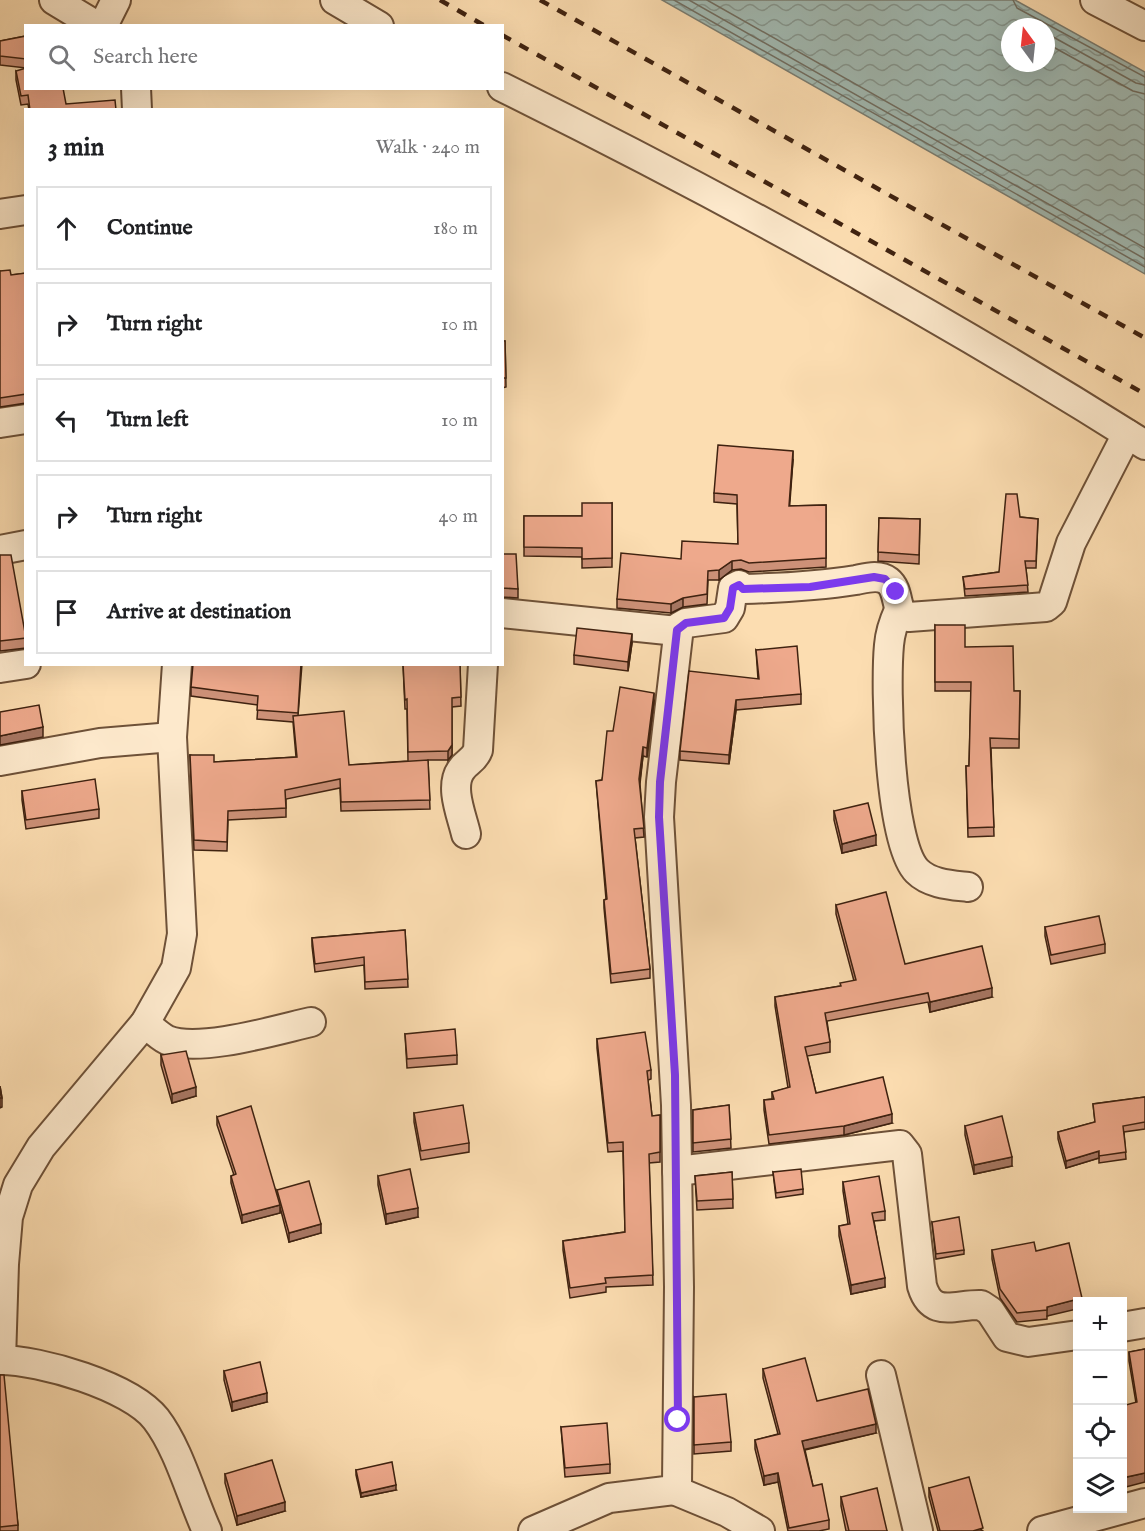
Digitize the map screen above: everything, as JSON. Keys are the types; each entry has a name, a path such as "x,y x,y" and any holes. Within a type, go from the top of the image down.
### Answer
{"street":[{"path":"54,0 94,24"},
{"path":"104,24 116,0"},
{"path":"335,0 376,24"},
{"path":"1095,0 1145,26"},
{"path":"504,88 595,133 819,254 1136,440 1071,543 1052,602 1046,607 909,617 902,615 896,592 885,579 874,577 810,587 743,589 739,585 733,588 730,608 724,618 686,623 677,630 504,613"},
{"path":"136,90 137,108"},
{"path":"0,214 24,210"},
{"path":"0,423 24,419"},
{"path":"0,550 24,545"},
{"path":"899,610 892,624 888,672 892,770 900,834 907,858 918,873 937,883 968,887"},
{"path":"674,1490 677,1479 678,1420 677,1171 674,1054 659,817 660,782 677,630"},
{"path":"0,668 24,664"},
{"path":"177,666 172,737 182,934 176,968 145,1023 40,1147 18,1185 8,1217 0,1360 29,1361 74,1373 109,1388 154,1416 167,1436 207,1531"},
{"path":"466,834 456,789 460,771 475,759 478,750 483,666"},
{"path":"0,761 100,744 172,737"},
{"path":"145,1023 169,1041 191,1043 216,1042 311,1022"},
{"path":"677,1171 900,1145 907,1154 925,1298 933,1305 942,1308 981,1305 990,1311 1007,1337 1028,1342 1073,1336"},
{"path":"1127,1326 1145,1323"},
{"path":"881,1375 918,1531"},
{"path":"533,1531 609,1498 645,1491 674,1490 727,1512 760,1531"},
{"path":"1042,1531 1145,1503"}],"water":[{"path":"662,0 1015,0 1048,18 1001,18 1001,72 1055,72 1055,22 1145,72 1145,274"}],"building":[{"path":"24,36 24,59 0,56 0,41"},
{"path":"24,69 24,90 63,90 66,104 115,100 116,108 30,108 28,95 21,96 16,71"},
{"path":"10,270 11,275 24,273 24,394 0,398 0,271"},
{"path":"504,341 505,341 506,378 504,378"},
{"path":"718,445 793,451 789,506 826,505 826,558 749,563 741,560 732,561 719,570 708,571 707,594 683,598 671,604 617,599 621,553 681,559 682,541 738,544 737,495 714,493"},
{"path":"1006,494 1017,494 1020,517 1038,519 1036,561 1025,561 1028,585 965,589 963,577 999,572"},
{"path":"582,503 612,503 612,558 582,559 582,548 524,547 524,516 582,516"},
{"path":"879,518 920,519 919,555 878,552"},
{"path":"504,554 516,554 518,589 504,588"},
{"path":"0,555 11,555 24,638 0,641"},
{"path":"935,625 965,625 965,647 1013,646 1014,691 1020,691 1019,739 990,738 994,827 968,828 966,766 969,766 971,682 935,682"},
{"path":"577,628 632,634 628,662 574,655"},
{"path":"797,646 801,694 736,700 729,755 680,751 689,671 759,679 756,650"},
{"path":"193,666 301,666 298,713 257,710 258,696 191,687"},
{"path":"403,666 460,666 461,697 452,698 452,745 448,751 408,752 407,699 405,700"},
{"path":"620,687 654,693 647,748 643,747 639,779 644,828 634,829 650,969 611,974 604,900 607,899 596,781 602,780 607,731 613,731"},
{"path":"39,705 43,727 0,736 0,712"},
{"path":"344,711 349,765 428,760 430,800 341,802 340,779 285,790 286,808 228,811 227,842 194,840 190,755 214,755 214,762 297,757 293,716"},
{"path":"95,779 99,809 26,820 22,791"},
{"path":"868,803 876,835 842,844 834,811"},
{"path":"886,892 905,964 982,946 992,988 930,1002 928,993 825,1013 830,1042 805,1047 816,1093 883,1077 892,1114 844,1126 769,1135 764,1100 774,1099 772,1092 790,1087 775,997 841,986 840,983 856,980 836,905"},
{"path":"1099,916 1105,944 1051,955 1045,927"},
{"path":"405,930 408,979 365,982 364,957 315,964 312,938"},
{"path":"455,1029 457,1055 407,1059 405,1034"},
{"path":"645,1032 651,1070 647,1071 652,1116 660,1115 660,1152 649,1154 653,1275 605,1278 606,1283 570,1288 563,1241 625,1232 623,1142 608,1143 597,1039"},
{"path":"186,1051 196,1087 172,1094 161,1055"},
{"path":"1145,1097 1145,1122 1123,1126 1126,1152 1099,1156 1099,1151 1066,1161 1058,1132 1095,1122 1093,1104"},
{"path":"463,1105 469,1143 421,1151 414,1113"},
{"path":"729,1105 731,1139 693,1143 693,1110"},
{"path":"251,1106 280,1205 242,1215 231,1176 236,1174 217,1117"},
{"path":"1002,1116 1012,1157 974,1165 965,1126"},
{"path":"410,1169 418,1208 386,1214 378,1176"},
{"path":"801,1169 803,1189 776,1193 773,1172"},
{"path":"732,1172 733,1199 697,1201 695,1176"},
{"path":"879,1176 885,1211 872,1213 885,1278 851,1285 839,1226 850,1224 843,1182"},
{"path":"309,1181 321,1224 289,1233 277,1190"},
{"path":"959,1217 964,1250 936,1254 932,1222"},
{"path":"1034,1242 1036,1251 1069,1243 1082,1297 1073,1297 1073,1300 1047,1307 1047,1310 1017,1313 1000,1289 992,1250"},
{"path":"1145,1349 1145,1473 1127,1477 1127,1405 1137,1402 1129,1352"},
{"path":"805,1358 817,1401 868,1389 876,1424 802,1441 813,1486 822,1484 829,1520 789,1528 778,1473 764,1476 755,1440 780,1434 763,1369"},
{"path":"260,1362 267,1393 232,1402 224,1371"},
{"path":"0,1375 4,1375 18,1525 0,1527"},
{"path":"726,1394 731,1442 694,1445 694,1397"},
{"path":"607,1423 610,1464 565,1468 561,1427"},
{"path":"272,1460 285,1502 237,1516 225,1474"},
{"path":"392,1462 396,1485 361,1493 356,1470"},
{"path":"969,1477 983,1528 973,1531 940,1531 929,1488"},
{"path":"877,1488 887,1531 849,1531 841,1497"}],"railway":[{"path":"440,0 482,24"},
{"path":"540,0 1145,338"},
{"path":"504,36 1145,394"}],"route":[{"path":"678,1420 679,1287 676,1105 664,870 659,817 660,782 677,630 686,623 724,618 730,608 733,588 739,585 743,589 810,587 874,577 885,579 896,592"}]}
